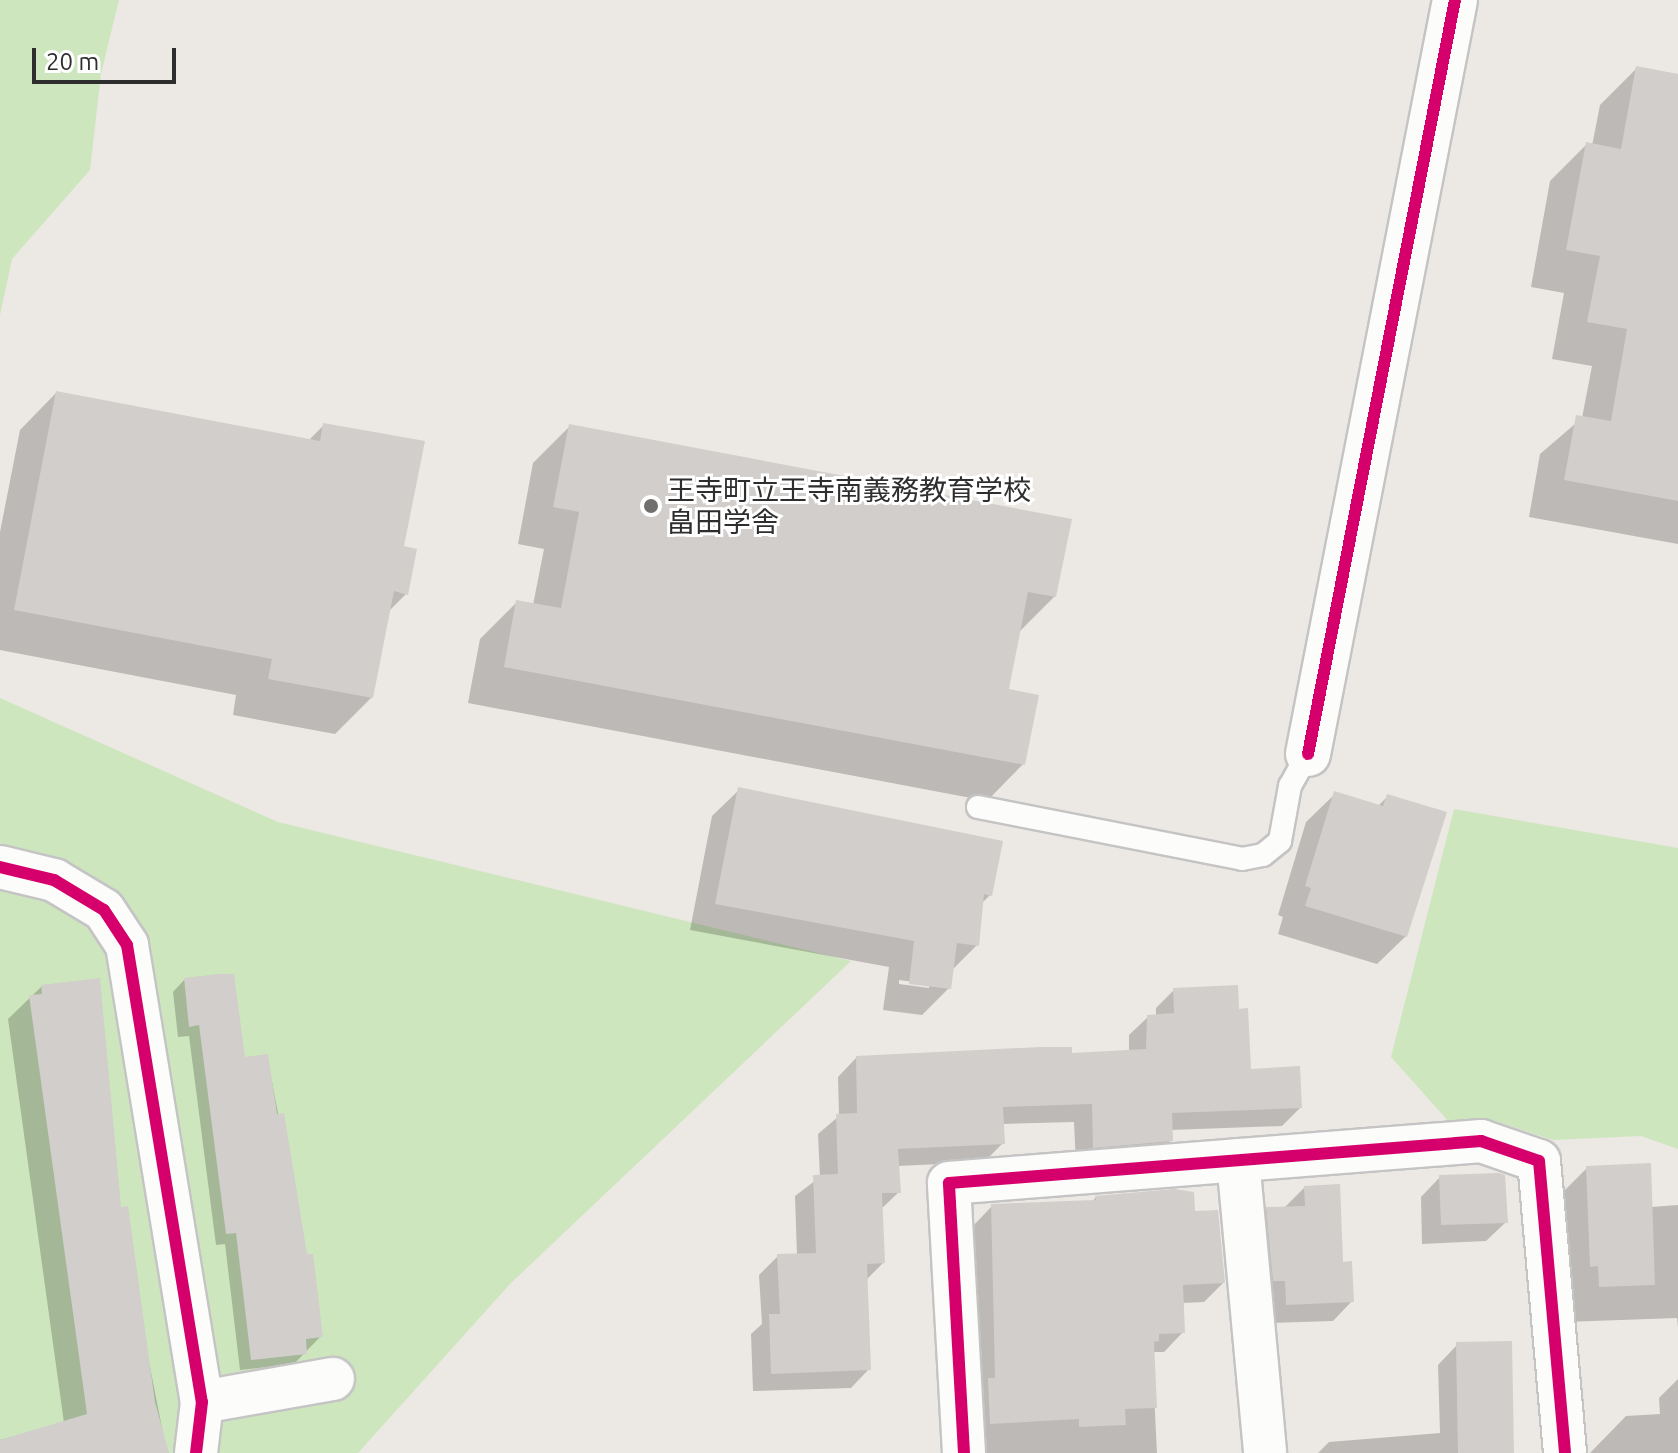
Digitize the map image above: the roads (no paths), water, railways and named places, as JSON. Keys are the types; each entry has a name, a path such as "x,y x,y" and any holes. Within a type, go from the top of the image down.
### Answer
{"street":[{"path":"1308,754 1455,0"},
{"path":"0,867 54,880 104,910 127,945 202,1402 196,1453"},
{"path":"964,1453 949,1183 1481,1141 1539,1161 1565,1453"},
{"path":"1238,1160 1265,1453"},
{"path":"202,1402 333,1379"}],"lane":[{"path":"978,807 1242,859 1263,855 1280,841 1290,786 1308,754"}],"place":[{"name":"王寺町立王寺南義務教育学校 畠田学舎","path":"651,506"}]}
